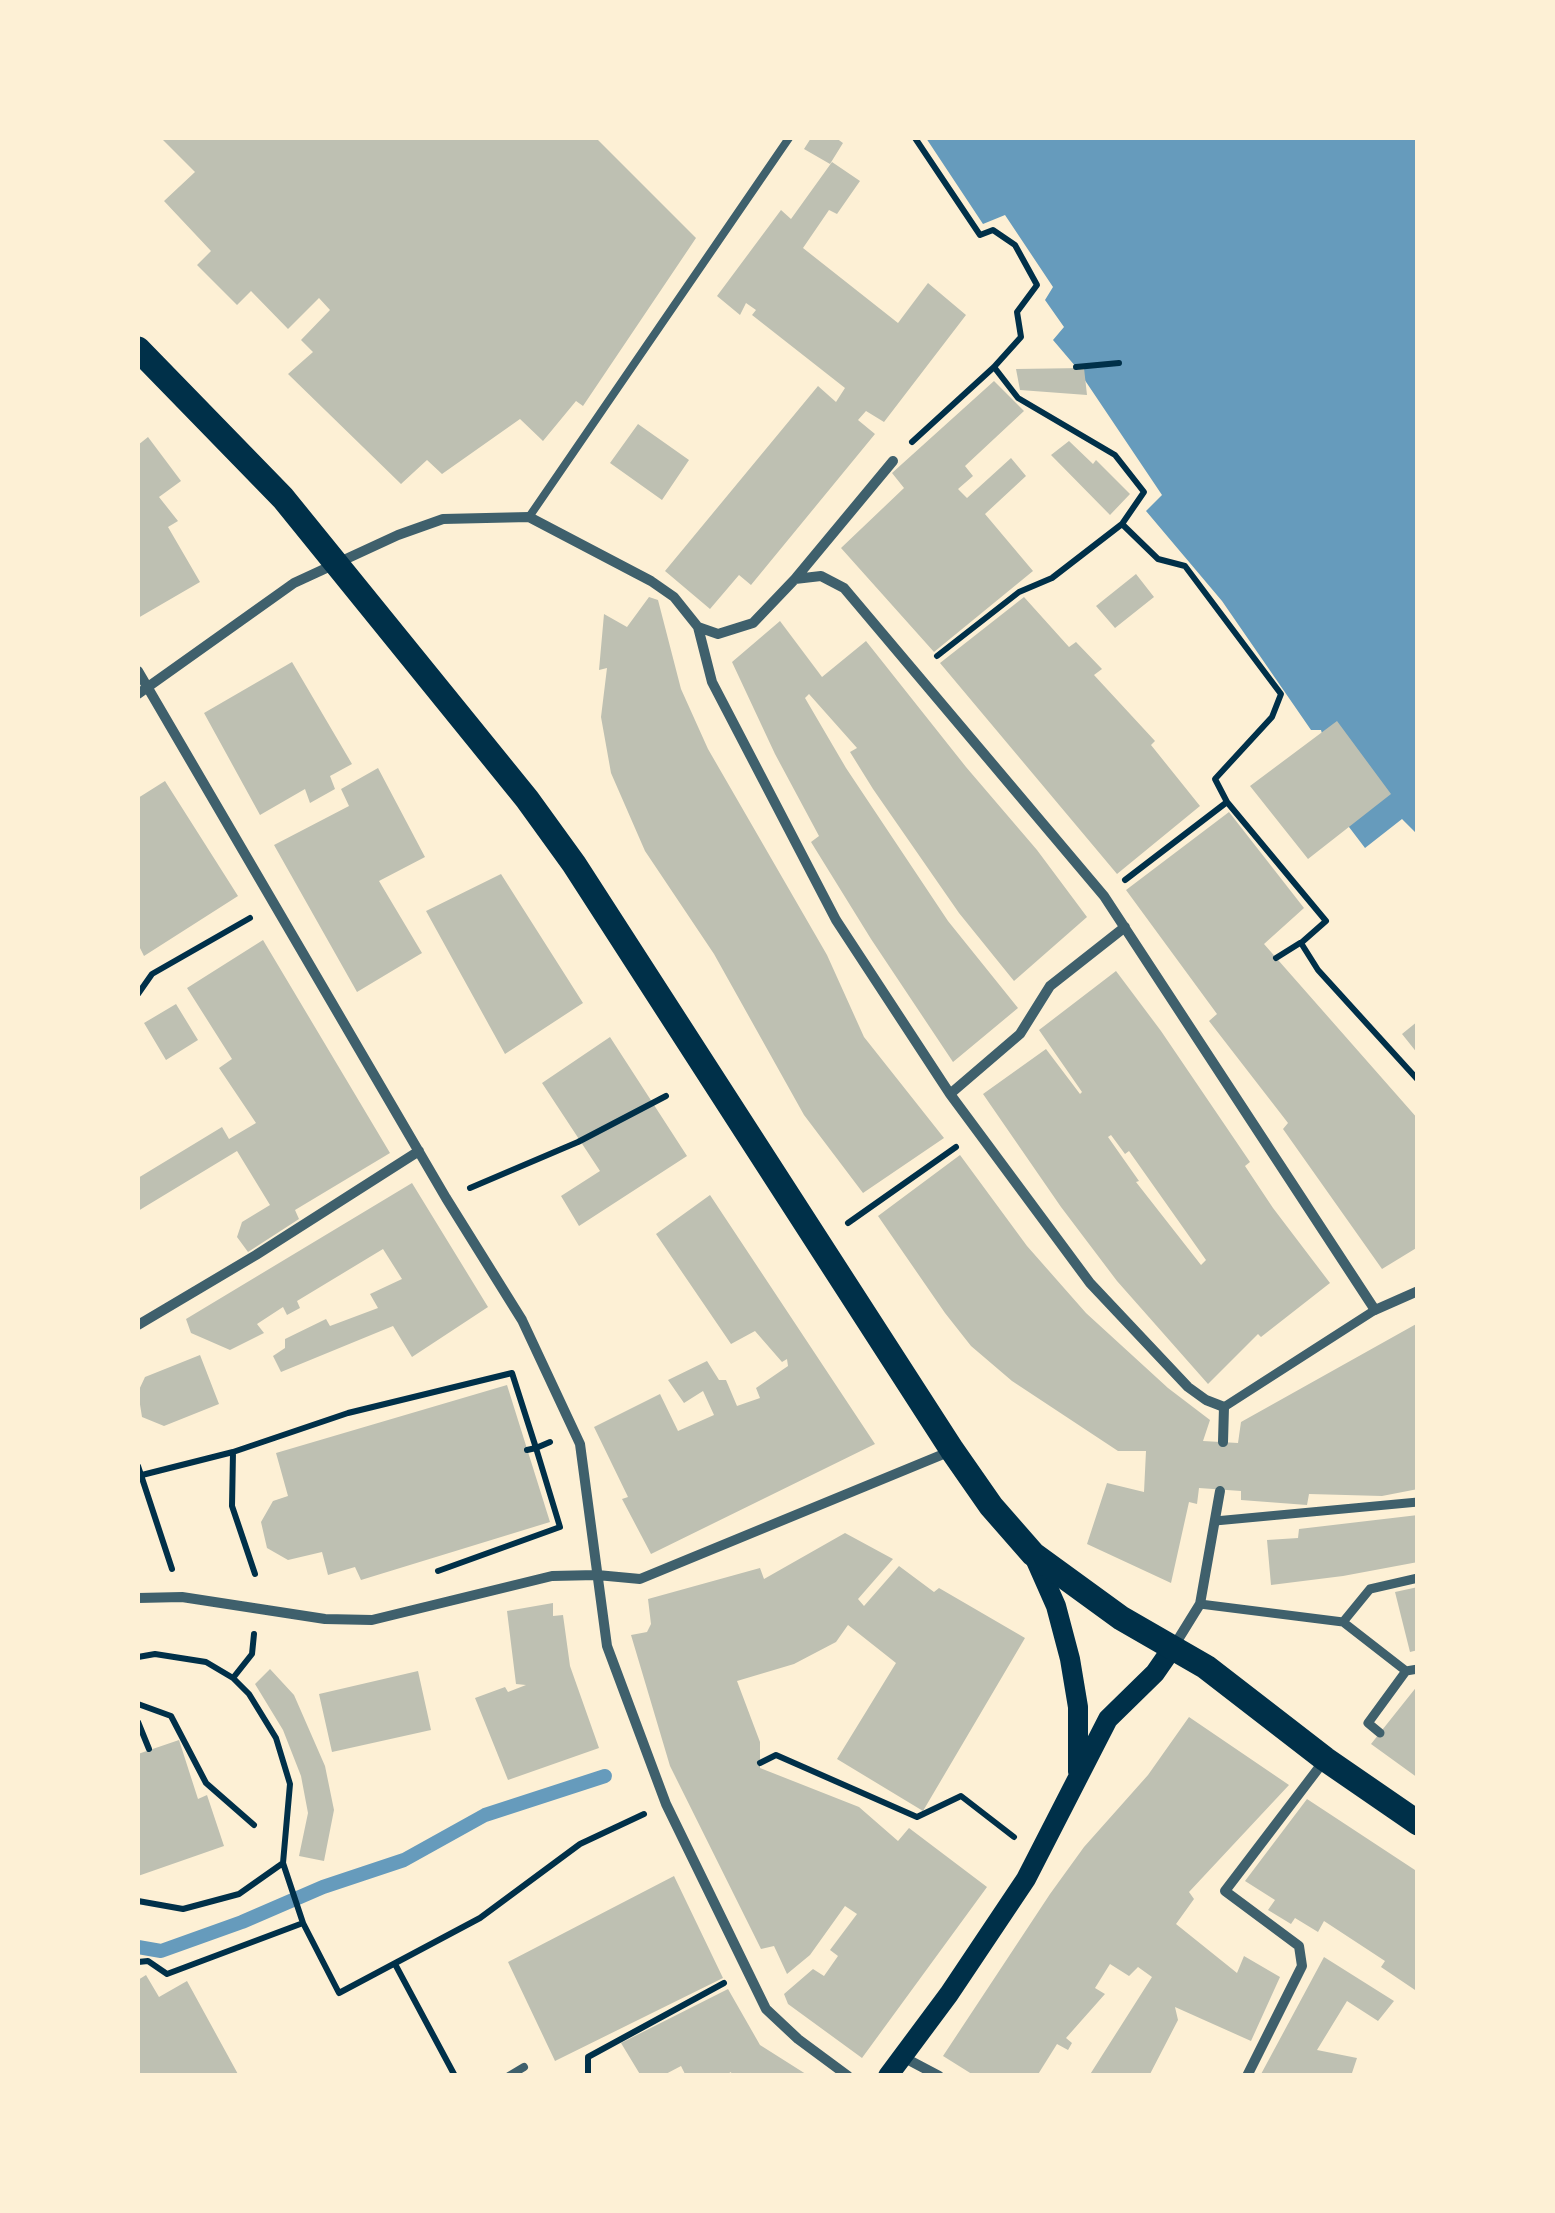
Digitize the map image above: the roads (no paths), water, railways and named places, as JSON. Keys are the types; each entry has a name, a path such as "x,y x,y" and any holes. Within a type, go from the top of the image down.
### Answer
{"main road":[{"path":"138,350 249,460 527,798 574,864 991,1506 1033,1554 1120,1618 1206,1667 1325,1759 1418,1823"},
{"path":"1033,1554 1056,1606 1070,1660 1078,1707 1078,1774"},
{"path":"888,2076 1026,1879 1108,1719 1155,1673 1173,1647"}],"street":[{"path":"698,627 718,634 754,624 892,461"},
{"path":"142,690 294,583 398,534 443,520 529,517 651,581 674,597 698,627 712,682 836,920 950,1094 1090,1284 1188,1387 1224,1407"},
{"path":"795,579 820,576 844,588 1104,896 1375,1310"},
{"path":"138,671 142,690 522,1320 580,1444 607,1646 660,1787 766,2008 798,2039 848,2076"},
{"path":"950,1094 1020,1034 1050,986 1125,927"},
{"path":"138,1325 419,1151"},
{"path":"1224,1407 1375,1310 1418,1292"},
{"path":"1223,1442 1224,1407"},
{"path":"138,1598 182,1597 325,1619 372,1620 552,1576 640,1579 952,1450"},
{"path":"1173,1647 1200,1604 1220,1491"},
{"path":"1215,1521 1418,1502"},
{"path":"1344,1622 1370,1589 1418,1578"},
{"path":"1200,1604 1344,1622 1406,1671"},
{"path":"1380,1732 1368,1723 1406,1671 1418,1669"},
{"path":"1247,2076 1302,1966 1299,1946 1225,1891 1325,1759"},
{"path":"903,2056 939,2076"}],"lane":[{"path":"529,517 789,138"},
{"path":"510,2076 524,2067"}],"water":[{"path":"926,138 1417,138 1417,834 1402,819 1365,848 1349,827 1321,730 1311,730 1222,601 1146,511 1162,495 1076,367 1053,340 1064,327 1045,300 1053,287 1005,215 983,224"}],"waterway":[{"path":"138,1947 161,1951 242,1922 323,1887 404,1860 485,1815 605,1776"}]}
